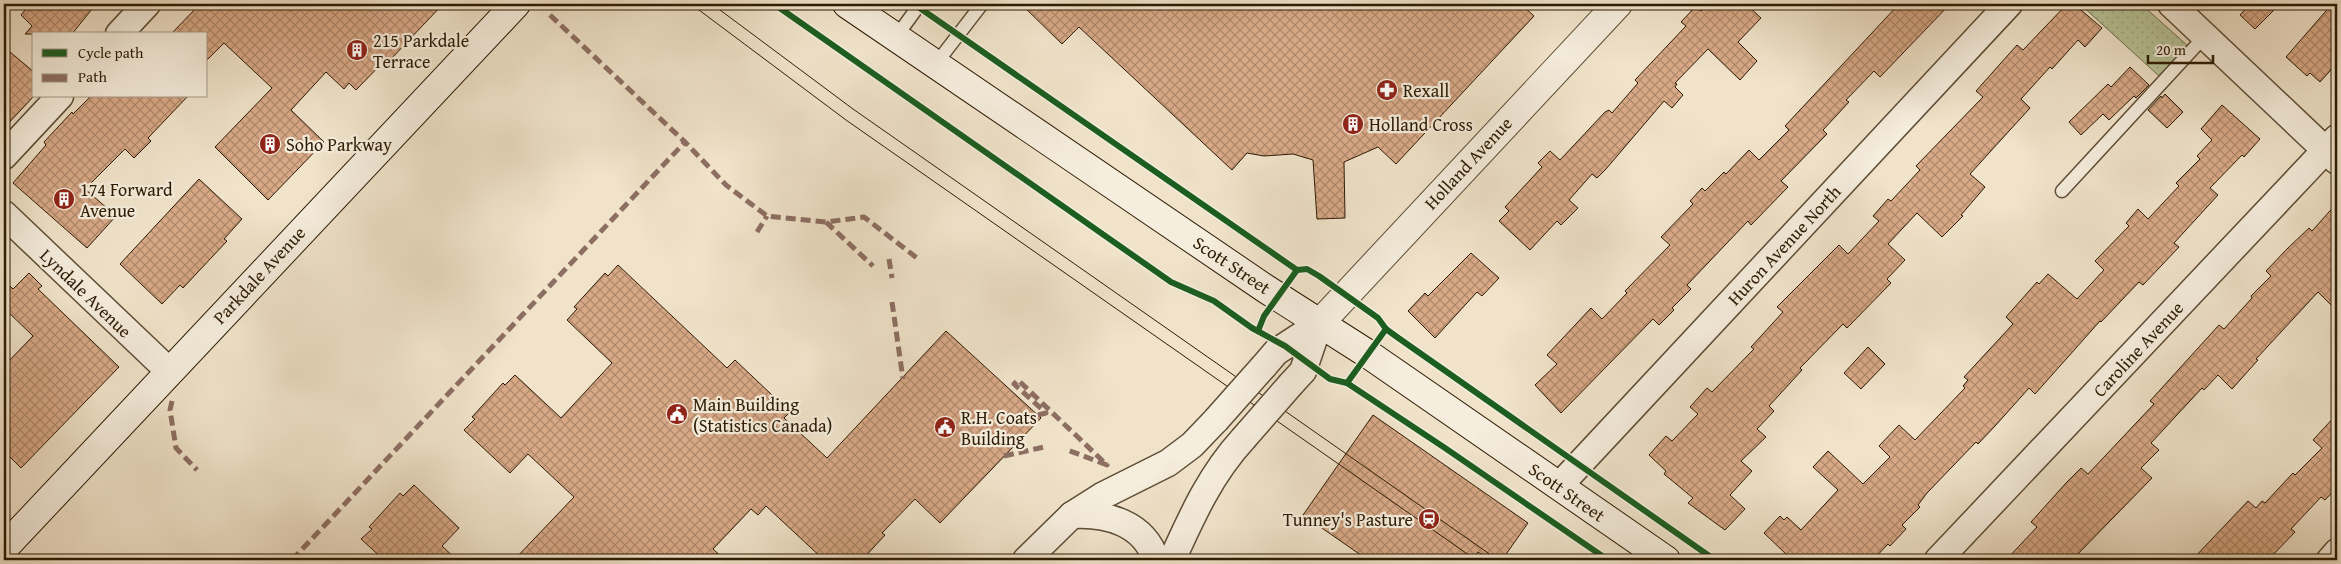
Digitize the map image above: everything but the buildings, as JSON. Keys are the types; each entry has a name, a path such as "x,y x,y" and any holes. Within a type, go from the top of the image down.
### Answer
{"main road":[{"name":"Parkdale Avenue","path":"4,548 516,4"},
{"name":"Holland Avenue","path":"1319,324 1618,4"},
{"name":"Scott Street","path":"852,5 935,65 1319,324 1368,354 1666,560"}],"street":[{"path":"121,32 147,4"},
{"name":"Huron Avenue North","path":"1559,486 2009,4"},
{"path":"2171,4 2334,150"},
{"path":"4,156 58,98"},
{"name":"Caroline Avenue","path":"1938,560 2334,150"},
{"name":"Lyndale Avenue","path":"4,214 169,371"},
{"path":"1026,560 1072,515 1102,496 1168,463 1192,445 1276,352 1319,324"},
{"path":"1072,515 1107,516 1127,524 1144,539 1172,557 1202,494 1223,461 1303,371 1319,324"},
{"path":"2330,560 2337,552"}],"lane":[{"path":"896,37 920,4"},
{"path":"935,65 982,4"},
{"path":"2062,191 2205,36"}],"green space":[{"path":"2080,4 2141,4 2188,46 2159,76"}],"tram line":[{"path":"691,4 846,120 1476,560"},
{"path":"712,4 853,109 1498,560"}],"marked path":[{"path":"550,15 685,142 726,185 767,216 826,222 864,217 917,258"},
{"path":"292,560 685,142"},
{"path":"757,232 767,216"},
{"path":"826,222 873,266"},
{"path":"889,259 892,278"},
{"path":"892,302 903,379"},
{"path":"1038,415 1046,413 1014,384 1018,380 1107,465 1065,449"},
{"path":"172,401 170,410 176,448 197,470"},
{"path":"1004,456 1044,447"}],"cycle path":[{"path":"774,4 1171,282 1214,301 1252,328 1285,346 1330,379 1347,383 1608,560"},
{"path":"914,4 1297,270 1307,269 1319,276 1378,318 1386,329 1397,337 1715,560"},
{"path":"1258,331 1264,316 1297,270"},
{"path":"1347,383 1386,329"}],"place":[{"name":"215 Parkdale Terrace","path":"357,50"},
{"name":"Rexall","path":"1387,90"},
{"name":"Holland Cross","path":"1353,124"},
{"name":"Soho Parkway","path":"270,144"},
{"name":"174 Forward Avenue","path":"64,199"},
{"name":"Main Building (Statistics Canada)","path":"677,414"},
{"name":"R.H. Coats Building","path":"945,427"},
{"name":"Tunney's Pasture","path":"1429,519"}]}
